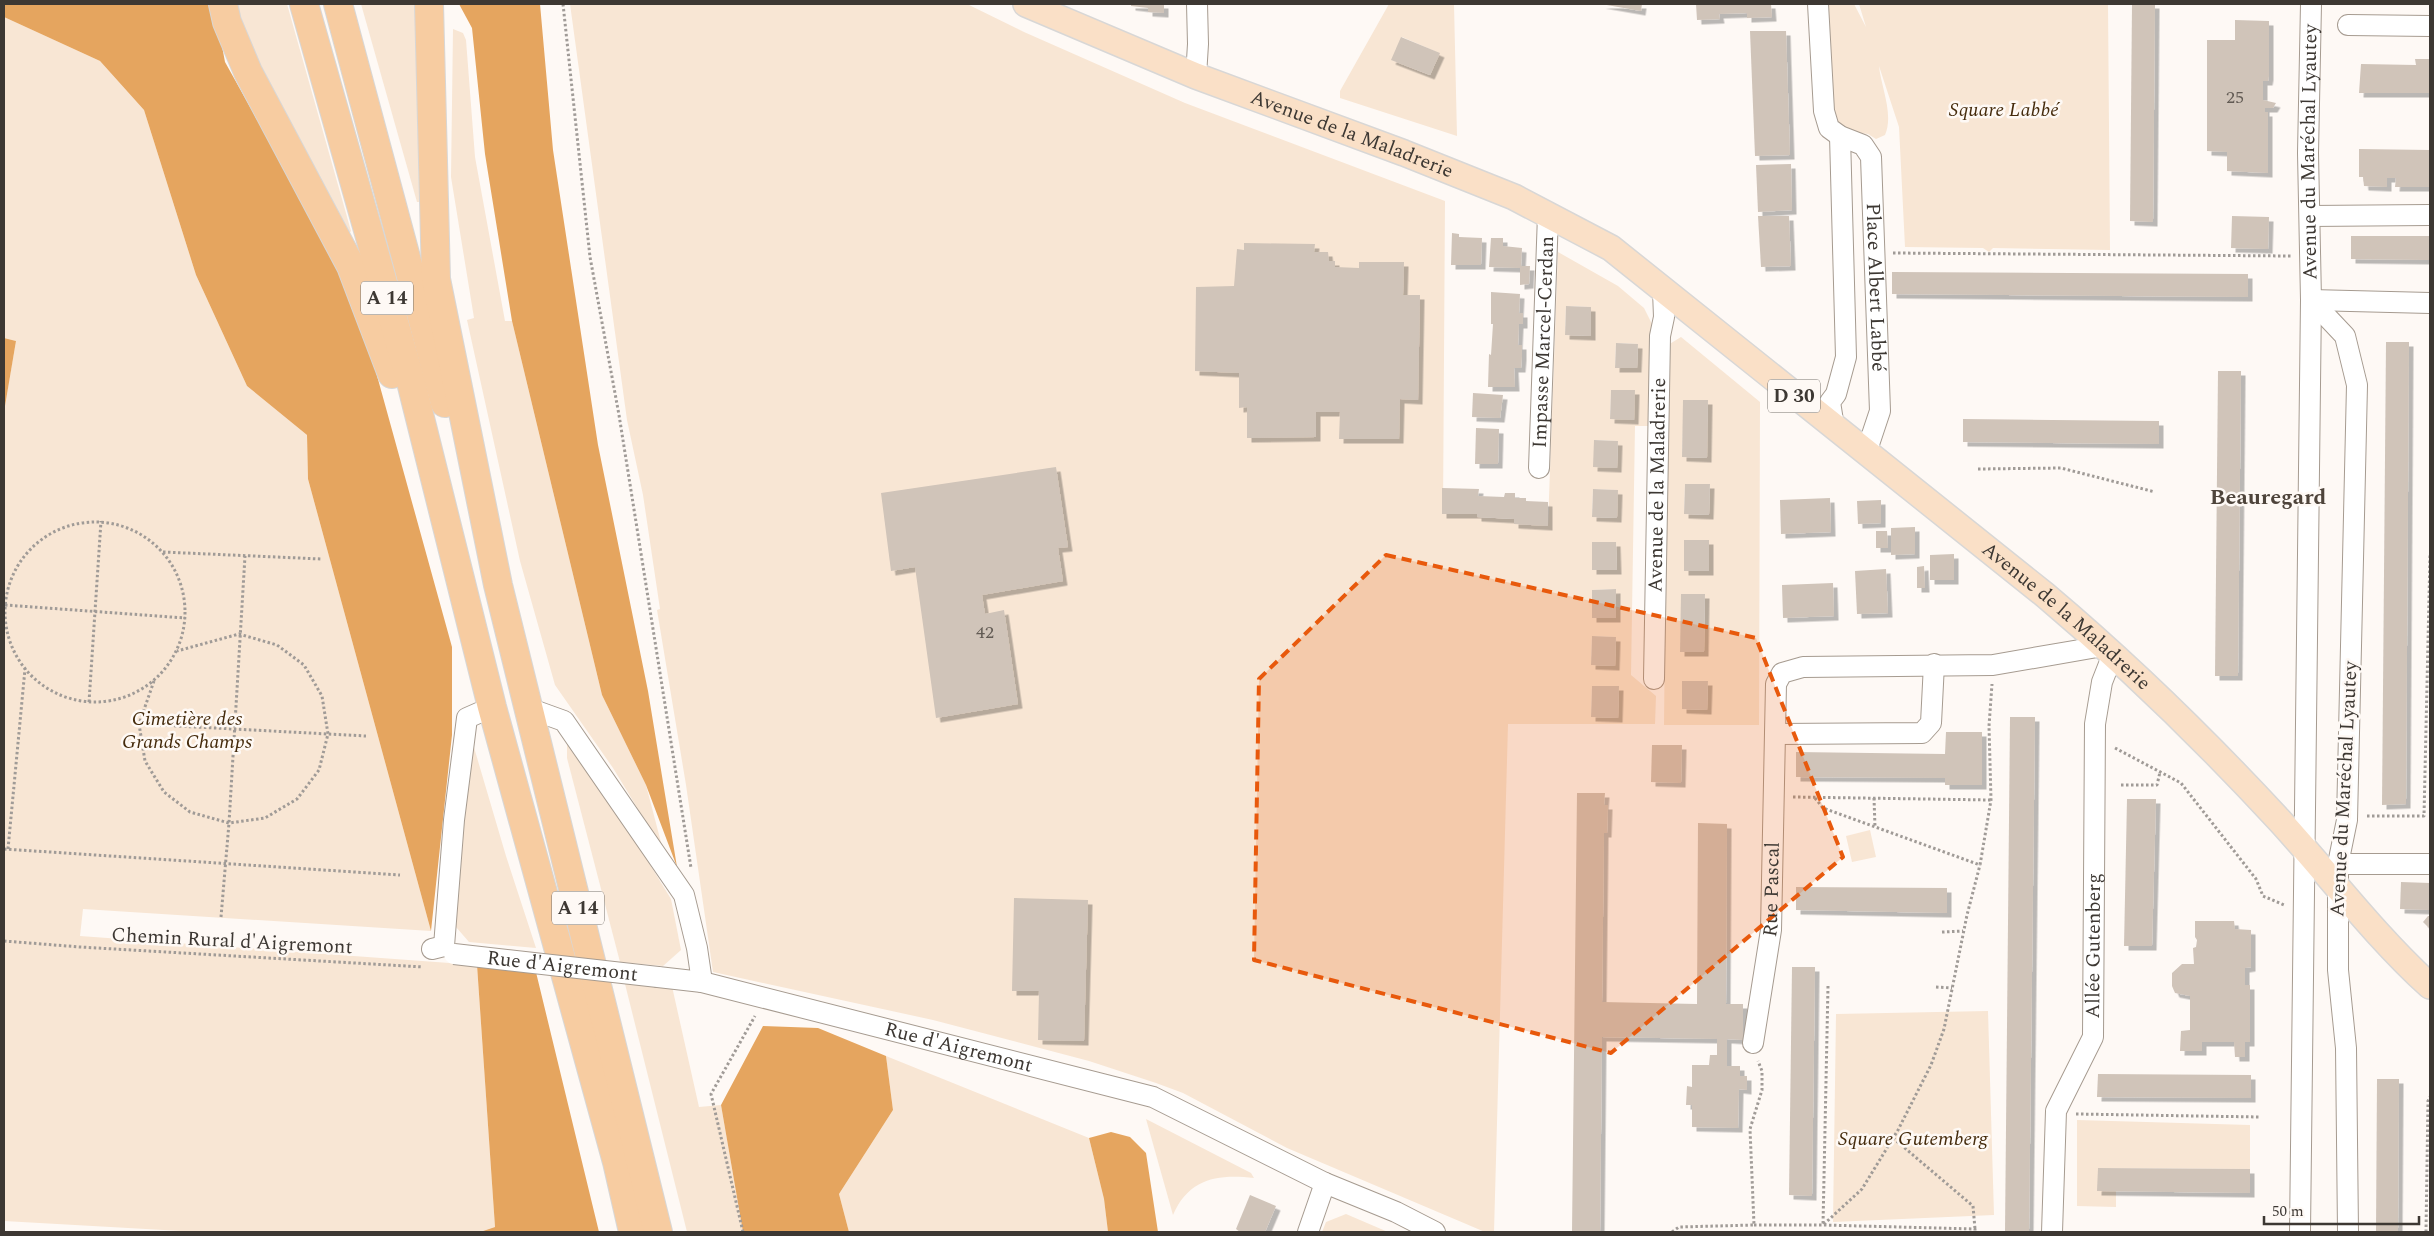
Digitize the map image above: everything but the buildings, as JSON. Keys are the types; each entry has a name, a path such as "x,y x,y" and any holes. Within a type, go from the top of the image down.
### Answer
{"highway":[{"path":"222,4 227,22 248,72 351,266 396,384 464,594"},
{"name":"A 14","path":"304,4 411,382 492,707 617,1162 633,1232"},
{"name":"A 14","path":"338,4 437,375 498,584 658,1232"},
{"path":"429,4 436,279 498,584"}],"main road":[{"name":"Avenue de la Maladrerie","path":"1026,4 1196,76 1424,161 1514,197 1611,248 2045,595 2108,650 2181,719 2304,849 2338,875 2365,920 2430,986"}],"street":[{"path":"1196,76 1198,44 1197,4"},
{"path":"1818,4 1824,112 1829,128 1840,136"},
{"name":"Avenue du Maréchal Lyautey","path":"2300,1232 2311,300 2308,153 2311,4"},
{"path":"2348,25 2430,26"},
{"name":"Place Albert Labbé","path":"1834,427 1830,402 1836,394 1846,358 1840,136 1863,145 1871,157 1880,411 1866,453"},
{"name":"Impasse Marcel-Cerdan","path":"1539,468 1548,215"},
{"path":"2310,216 2430,215"},
{"name":"Avenue de la Maladrerie","path":"1654,679 1659,346 1664,317 1663,291"},
{"path":"2311,300 2430,302"},
{"name":"Avenue du Maréchal Lyautey","path":"2311,300 2345,336 2357,385 2347,820 2338,875 2338,970 2346,1048 2348,1232"},
{"name":"Rue Pascal","path":"1753,1044 1771,930 1776,684 1782,673 1803,667 1934,664 1993,665 2108,650"},
{"name":"Allée Gutenberg","path":"2052,1232 2056,1111 2093,1037 2095,724 2108,650"},
{"path":"1775,734 1922,733 1931,723 1934,664"},
{"name":"Rue d'Aigremont","path":"492,707 467,718 454,820 444,946 431,952 702,982 1153,1097 1325,1183 1396,1212 1435,1232"},
{"path":"528,708 564,721 684,895 697,948 702,982"},
{"path":"2338,875 2430,864"},
{"path":"1308,1232 1325,1183"}],"path":[{"path":"563,4 590,257 619,414 692,876"},
{"path":"1874,253 2310,256"},
{"path":"1978,469 2061,468 2156,492"},
{"path":"89,702 101,522"},
{"path":"101,522 131,530 145,537 163,552 178,579 183,594 185,618 176,651 167,667 154,680 135,693 112,700 89,702 65,697 43,686 25,669 13,650 6,628 5,606 11,578 26,554 47,535 72,524 101,522"},
{"path":"163,552 321,558"},
{"path":"221,917 229,823 245,556"},
{"path":"2347,820 2360,816 2424,816 2430,556"},
{"path":"5,606 185,618"},
{"path":"154,680 139,724 145,761 164,792 190,812 229,823 265,818 297,799 319,770 328,734 322,696 304,666 277,645 239,634 176,651"},
{"path":"1823,1225 1862,1189 1893,1138 1931,1065 1944,1029 1963,931 1980,865 1991,800 1989,726 1993,665"},
{"path":"25,669 6,849 400,875"},
{"path":"139,724 366,736"},
{"path":"2095,744 2112,746 2181,783 2256,879 2263,896 2290,908"},
{"path":"2121,785 2157,785 2160,772"},
{"path":"1773,798 1991,800"},
{"path":"1815,798 1823,808 1980,865"},
{"path":"1874,798 1875,827"},
{"path":"1942,932 1963,931"},
{"name":"Chemin Rural d'Aigremont","path":"4,940 80,947 435,968 454,954"},
{"path":"1823,1225 1828,986"},
{"path":"1936,988 1952,988"},
{"path":"742,1232 711,1094 765,998"},
{"path":"1753,1044 1762,1071 1762,1090 1750,1129 1754,1225"},
{"path":"2426,1232 2428,1101 2430,1097"},
{"path":"2073,1114 2259,1117"},
{"path":"1672,1232 1679,1227 1754,1225 1823,1225 1975,1231 1973,1206 1893,1138"}],"highlighted area":[{"path":"1386,555 1756,638 1843,857 1611,1053 1254,960 1259,679"}],"green space":[{"path":"233,4 287,4 351,231 349,234 249,43"},
{"path":"361,4 418,4 419,202 417,202"},
{"path":"570,4 967,4 1024,32 1185,103 1445,201 1443,514 1477,514 1478,517 1514,519 1514,524 1548,525 1558,252 1618,286 1644,308 1652,324 1650,426 1635,426 1631,675 1656,696 1655,724 1508,724 1494,1232 1485,1232 1287,1148 1183,1093 1156,1083 1089,1061 933,1020 713,972 686,785 657,610 660,609 643,495 627,420","holes":["1566,306 1591,307 1590,336 1565,335","1616,343 1638,344 1637,368 1615,367","1611,390 1635,390 1610,419","1594,440 1618,441 1617,467 1594,467","1593,489 1617,490 1616,518 1592,517","1616,542 1617,570 1592,570 1592,543","1616,589 1616,617 1592,618 1592,590","1592,636 1616,637 1615,666 1591,665","1592,686 1619,686 1618,718 1591,717"]},
{"path":"1389,4 1454,4 1457,136 1340,98 1340,91","holes":["1402,37 1439,53 1430,75 1392,60"]},
{"name":"Square Labbé","path":"1827,4 1854,4 1866,27 1859,4 2108,4 2110,250 1993,248 1989,252 1983,248 1905,247 1899,127 1879,66 1888,109 1885,135 1876,139 1868,134 1846,131 1833,117"},
{"name":"Cimetière des Grands Champs","path":"4,17 100,61 144,110 196,275 247,386 307,435 308,479 431,931 83,909 80,936 477,965 495,1227 480,1232 199,1232 4,1221 4,412 16,341 4,338"},
{"path":"453,29 463,33 466,40 475,157 505,321 512,321 602,695 646,785 663,850 613,768 555,685 520,561 467,320 474,318 451,177"},
{"path":"1681,337 1760,402 1759,725 1664,725 1668,345","holes":["1684,400 1708,400 1706,458 1682,457","1685,484 1710,484 1709,515 1684,514","1684,540 1709,540 1709,571 1684,571","1682,594 1705,595 1704,652 1680,652","1682,681 1708,681 1707,710 1682,709"]},
{"path":"567,743 641,850 671,899 681,950 663,966 620,962 567,758"},
{"path":"473,744 506,856 536,948 469,942 456,927 454,907"},
{"path":"1870,830 1876,857 1852,862 1846,836"},
{"path":"623,976 671,982 699,1107 721,1105 743,1232 687,1232"},
{"name":"Square Gutemberg","path":"1988,1011 1994,1215 1833,1222 1836,1014"},
{"path":"886,1056 1089,1138 1104,1199 1108,1232 849,1232 839,1194 893,1110"},
{"path":"1146,1119 1251,1173 1254,1178 1228,1177 1206,1181 1187,1193 1173,1215"},
{"path":"2077,1120 2250,1125 2250,1169 2098,1168 2098,1190 2116,1191 2116,1207 2077,1206"},
{"path":"1346,1214 1388,1232 1322,1232 1326,1222"}],"shaded area":[{"path":"4,4 214,4 225,62 355,296 452,647 452,735 431,931 308,479 307,435 247,386 196,275 144,110 100,61 4,17"},
{"path":"459,4 540,4 553,150 598,445 648,691 677,867 646,785 602,695 512,321 485,154 472,28"},
{"path":"4,338 16,341 4,412"},
{"path":"534,964 599,1232 480,1232 495,1227 477,965"},
{"path":"763,1026 818,1028 886,1056 893,1110 839,1194 849,1232 743,1232 721,1105"},
{"path":"1111,1132 1130,1137 1146,1153 1158,1232 1108,1232 1104,1199 1089,1138"}],"district":[{"name":"Beauregard","path":"2268,497"}]}
